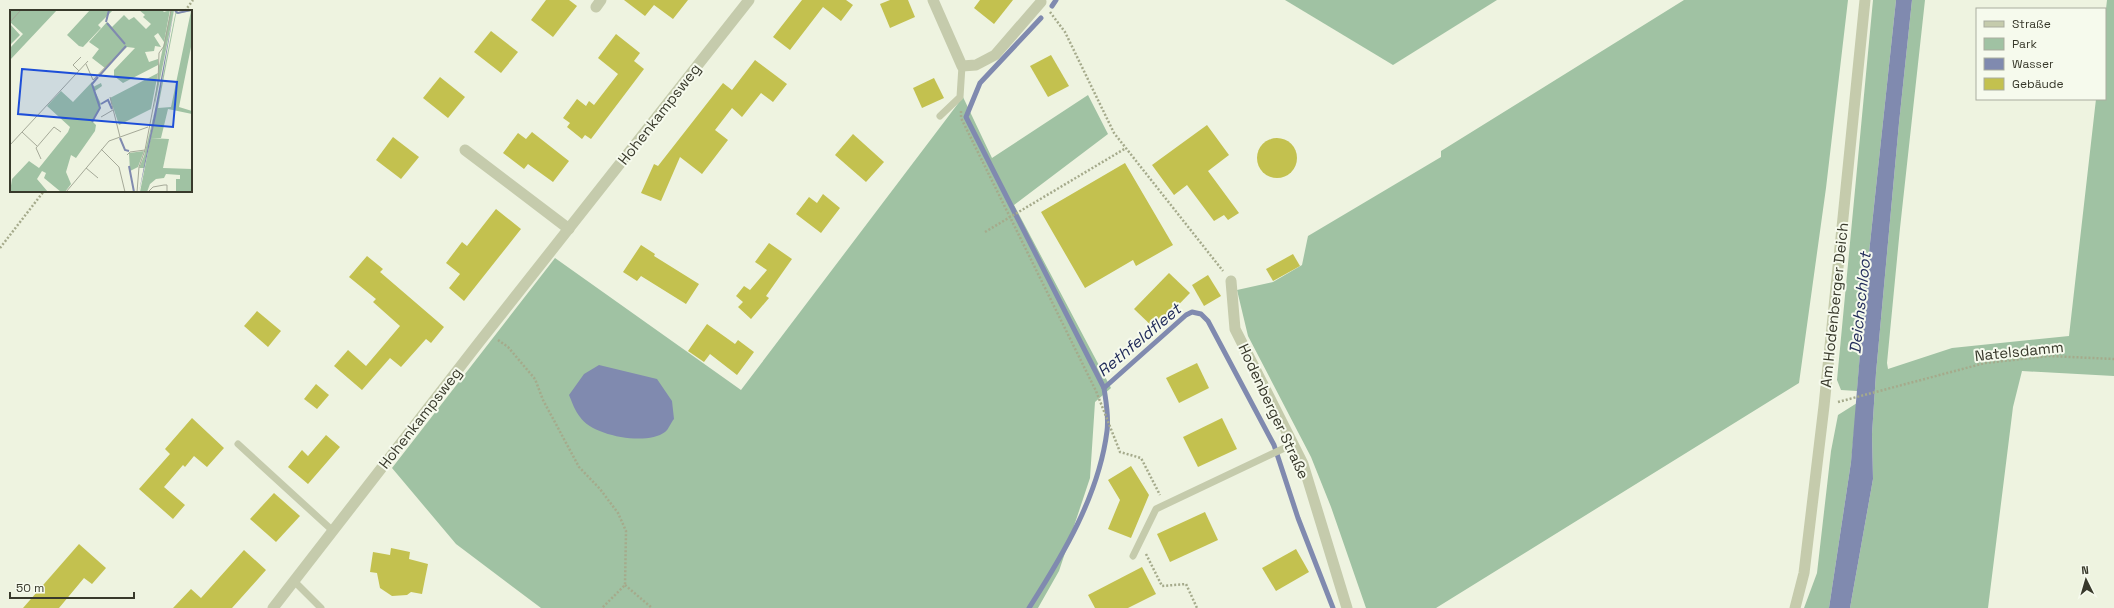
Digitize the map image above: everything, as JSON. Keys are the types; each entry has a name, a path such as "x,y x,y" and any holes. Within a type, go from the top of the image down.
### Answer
{"street":[{"name":"Hohenkampsweg","path":"273,608 487,332 749,0"},
{"path":"933,0 962,66 976,65 995,55 1042,1"},
{"name":"Am Hodenberger Deich","path":"1795,608 1804,573 1824,406 1865,0"},
{"path":"465,150 569,229"},
{"name":"Hodenberger Straße","path":"1231,281 1235,329 1303,464 1347,608"}],"lane":[{"path":"940,116 960,98 962,66"},
{"path":"238,444 333,531"},
{"path":"1133,556 1156,509 1293,444"},
{"path":"294,581 321,608"}],"path":[{"path":"185,10 193,0"},
{"path":"1042,1 1065,32 1114,133 1231,281"},
{"path":"960,98 961,118 1012,216 1096,391 1120,452 1141,458 1164,505"},
{"path":"986,232 1126,148"},
{"path":"0,248 43,192"},
{"path":"487,332 508,347 535,379 543,400 579,467 600,489 618,513 626,531 625,585 602,608"},
{"name":"Natelsdamm","path":"1850,399 1985,363 2050,356 2114,359"},
{"path":"1140,541 1162,586 1186,584 1197,608"},
{"path":"625,585 652,608"}],"green space":[{"path":"1285,0 1497,0 1393,65"},
{"path":"1684,0 1848,0 1826,188 1799,383 1436,608 1366,608 1331,507 1311,457 1248,336 1237,290 1273,282 1302,265 1308,236 1441,157 1441,151"},
{"path":"1873,0 1896,0 1866,281 1857,391 1841,390 1837,380"},
{"path":"1912,0 1925,0 1900,228 1887,363 1888,369 1952,348 2069,336 2096,100 2106,100 2107,0 2114,0 2114,376 2022,371 2013,407 1988,608 1850,608 1873,479 1872,434 1876,373"},
{"path":"1088,95 1108,134 1014,205 1111,388 1095,402 1090,478 1059,571 1038,608 541,608 456,544 392,468 555,258 741,390 963,97 992,158"},
{"path":"1857,403 1851,462 1829,608 1804,608 1817,573 1831,451 1838,415"}],"water":[{"path":"1896,0 1912,0 1876,373 1872,434 1873,479 1850,608 1829,608 1851,462 1866,281"},
{"path":"599,365 657,379 672,401 674,419 665,432 657,436 646,438 620,437 607,434 586,424 577,412 569,395 584,374"}],"building":[{"path":"546,0 569,0 577,6 553,37 531,20"},
{"path":"624,0 688,0 673,19 654,5 645,16"},
{"path":"802,0 846,0 853,5 841,21 823,7 790,50 773,37"},
{"path":"890,0 908,0 915,17 890,28 880,4"},
{"path":"980,0 1013,0 994,24 974,8"},
{"path":"491,31 518,52 501,73 474,52"},
{"path":"616,34 640,53 634,61 644,69 591,139 585,135 582,139 567,127 570,123 563,118 577,99 586,106 589,101 594,105 618,74 598,58"},
{"path":"1051,55 1069,86 1048,97 1030,66"},
{"path":"755,60 787,84 773,102 761,93 742,117 732,108 715,130 728,140 702,174 680,157 661,201 641,193 654,164 658,166 723,83 732,90"},
{"path":"440,77 465,97 448,118 423,98"},
{"path":"934,78 944,98 922,108 913,88"},
{"path":"1207,125 1229,155 1208,171 1239,213 1228,220 1224,215 1214,221 1187,185 1174,195 1152,165"},
{"path":"532,132 569,161 553,182 528,164 524,169 503,153 518,133 526,139"},
{"path":"853,134 884,162 866,182 835,155"},
{"path":"393,137 419,157 401,179 376,160"},
{"path":"1281,138 1288,141 1294,147 1297,158 1296,166 1288,175 1281,178 1273,178 1266,175 1258,166 1257,154 1260,147 1269,139"},
{"path":"1125,163 1173,245 1136,266 1133,260 1085,288 1041,212"},
{"path":"823,194 840,208 821,233 796,214 809,197 817,203"},
{"path":"496,209 521,229 464,301 449,288 460,274 446,263 462,242 467,246"},
{"path":"769,243 792,259 766,296 769,298 751,319 738,307 743,302 736,296 744,286 750,290 767,270 755,262"},
{"path":"641,245 655,254 654,256 699,284 686,304 641,276 637,281 623,272"},
{"path":"1293,254 1300,266 1273,281 1266,269"},
{"path":"367,256 383,269 380,272 444,327 431,343 426,339 401,367 390,358 362,390 334,366 348,350 366,366 400,326 373,302 376,299 349,277"},
{"path":"1169,273 1190,293 1155,329 1134,309"},
{"path":"1208,275 1221,296 1204,306 1192,285"},
{"path":"257,311 281,331 268,347 244,326"},
{"path":"707,324 735,344 738,340 754,352 737,375 710,354 704,362 688,351"},
{"path":"1197,363 1209,388 1179,403 1166,378"},
{"path":"316,384 329,395 317,409 304,399"},
{"path":"192,418 224,448 207,467 194,456 185,467 183,465 164,487 185,505 173,519 139,489 170,454 165,449"},
{"path":"1222,418 1237,449 1198,467 1183,437"},
{"path":"326,435 340,447 308,484 288,467 302,450 308,456"},
{"path":"1131,466 1149,495 1131,538 1108,529 1120,500 1108,480"},
{"path":"274,493 300,516 276,542 250,519"},
{"path":"1205,512 1218,540 1170,562 1157,534"},
{"path":"79,544 106,568 92,584 84,578 59,608 23,608"},
{"path":"391,548 410,552 409,559 428,564 422,594 411,592 407,595 392,596 380,588 377,573 370,572 373,552 390,555"},
{"path":"1296,549 1309,572 1276,591 1262,568"},
{"path":"244,550 266,570 232,608 173,608 191,589 201,598"},
{"path":"1142,567 1156,594 1128,608 1095,608 1088,595"}],"waterway":[{"name":"Rethfeldfleet","path":"1052,6 1056,0"},
{"name":"Rethfeldfleet","path":"1029,608 1067,546 1088,501 1103,455 1108,420 1104,388 966,117 980,83 1041,18"},
{"name":"Rethfeldfleet","path":"1104,388 1186,315 1192,312 1201,314 1208,321 1274,445 1298,518 1333,608"}],"water label":[{"name":"Deichschloot","path":"1860,303"}]}
